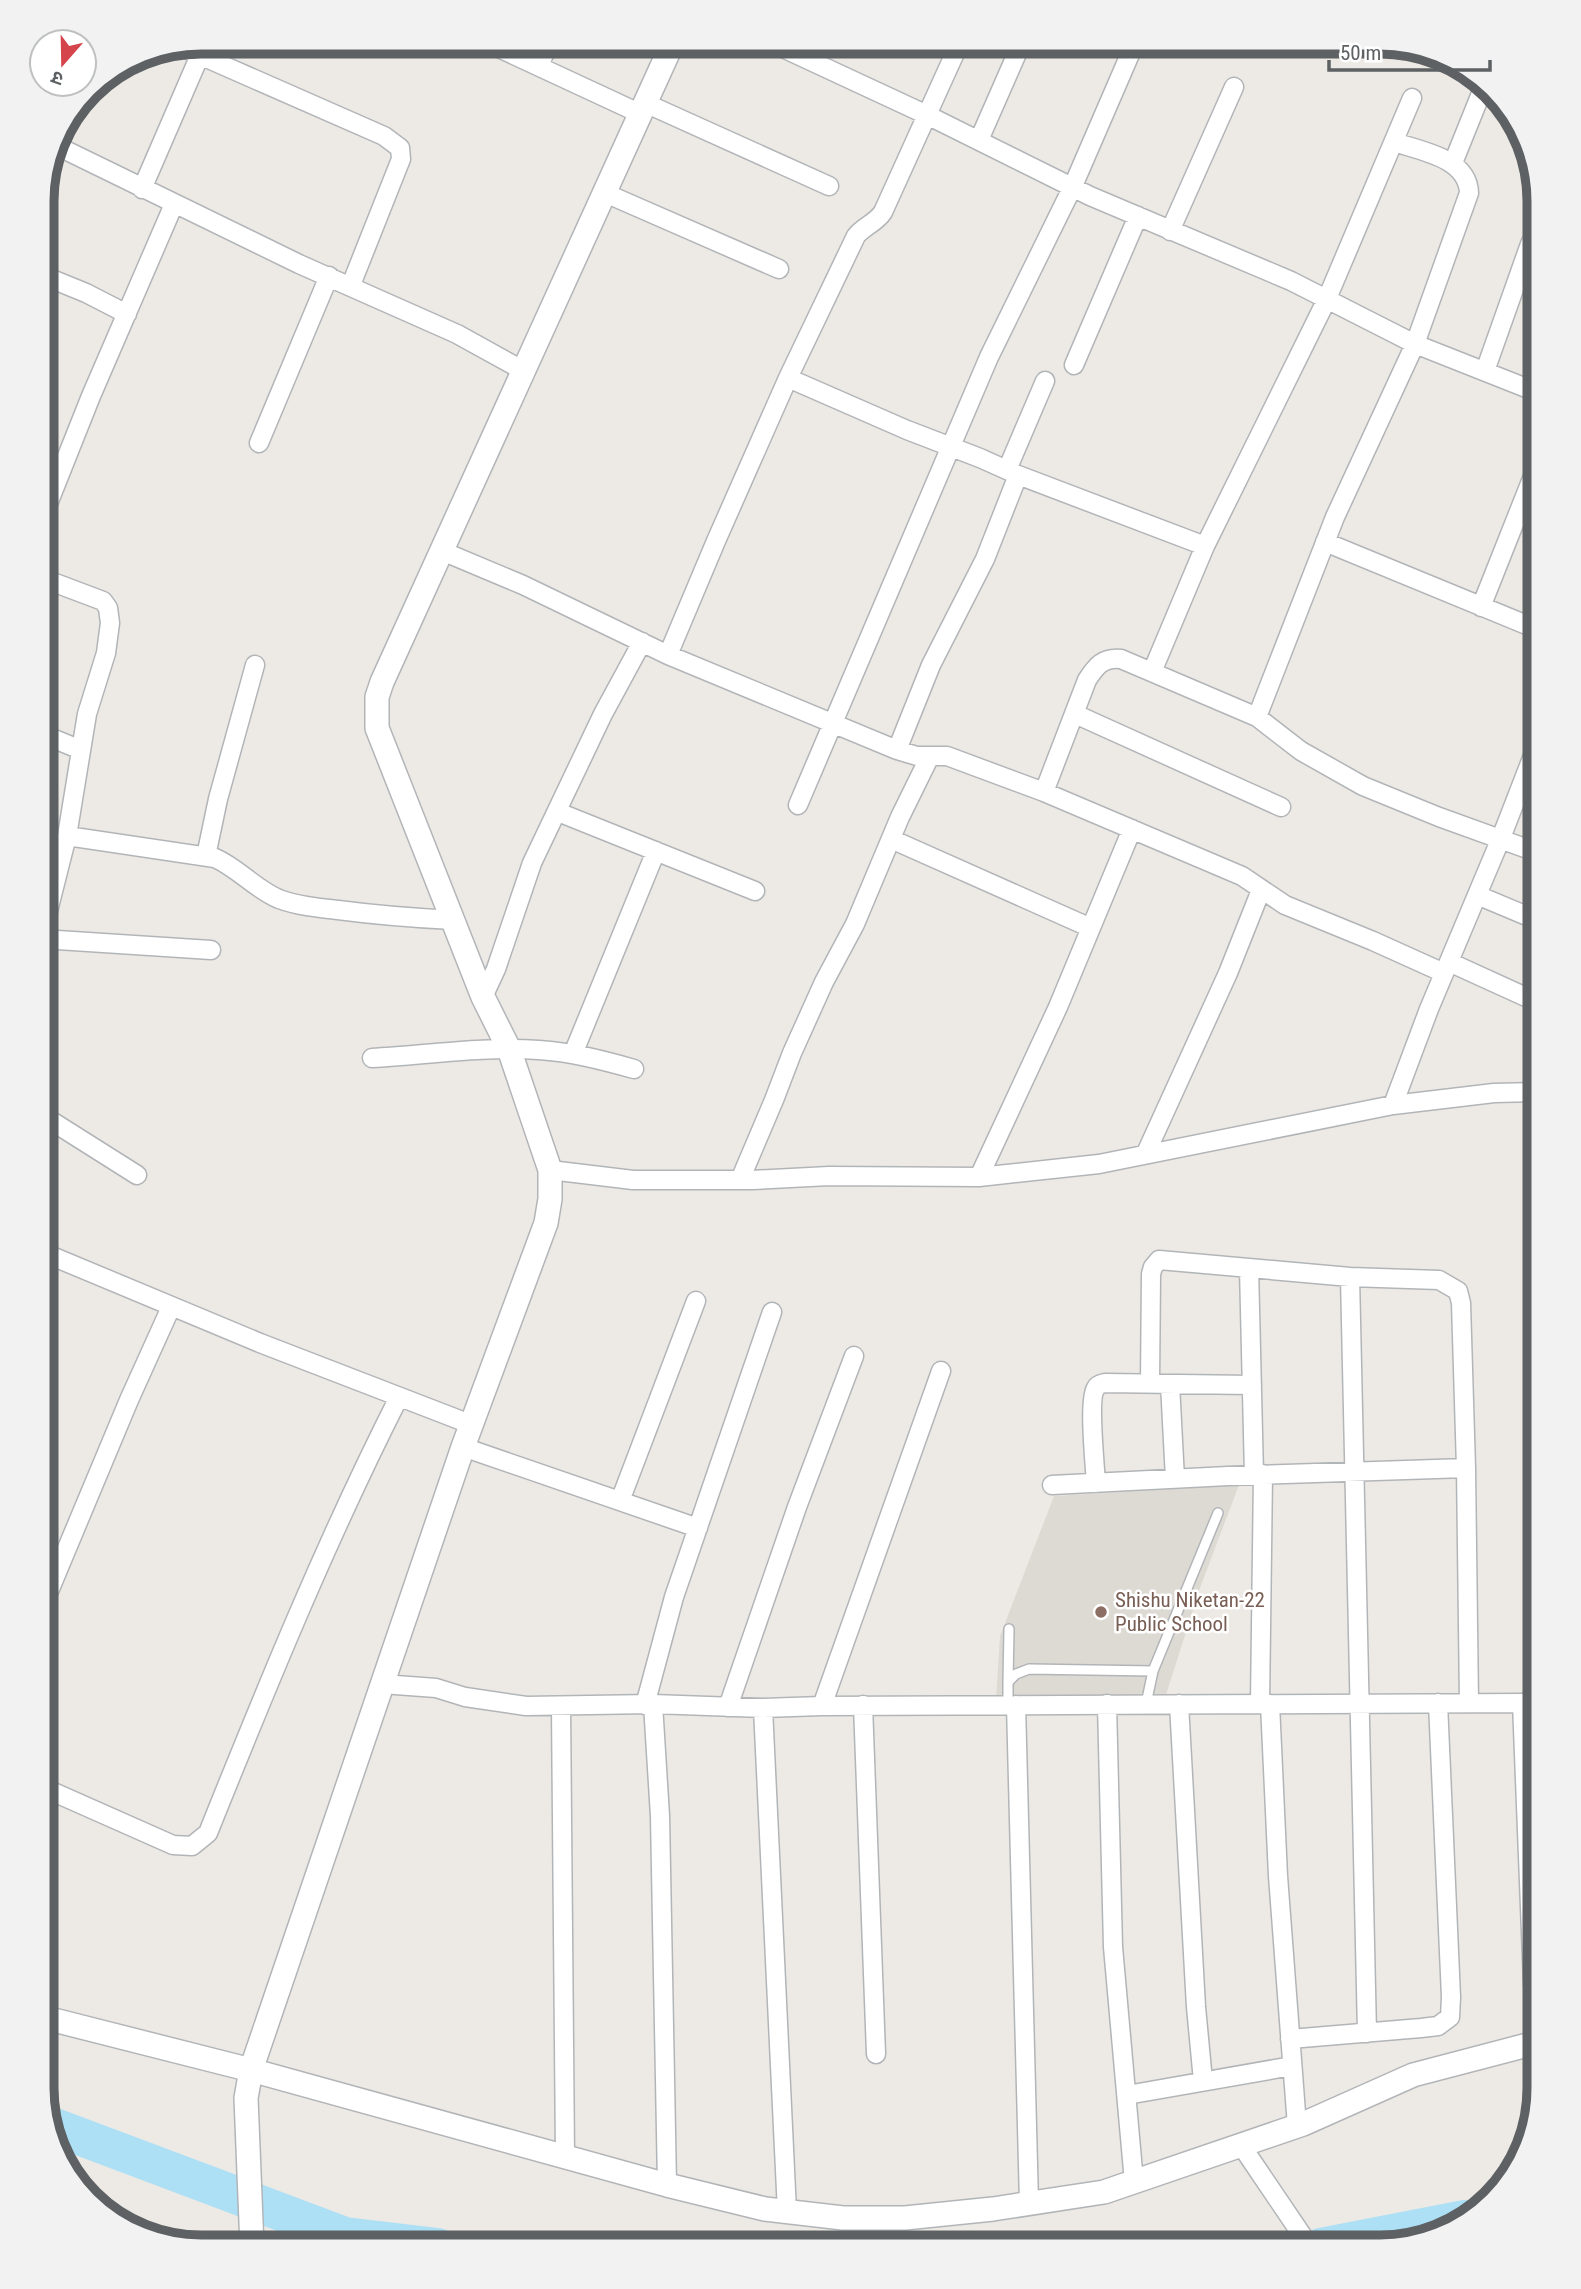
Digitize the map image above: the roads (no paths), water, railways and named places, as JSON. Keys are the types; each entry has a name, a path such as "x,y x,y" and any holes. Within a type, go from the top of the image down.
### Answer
{"street":[{"path":"142,189 200,55 384,136 400,148 401,159 351,285"},
{"path":"516,55 829,186"},
{"path":"539,65 544,55"},
{"path":"251,2234 246,2098 251,2070 470,1424 546,1223 550,1199 550,1170 509,1049 483,997 377,727 376,712 382,682 667,55"},
{"path":"798,55 1073,187 1291,281 1415,344 1527,389"},
{"path":"668,655 788,378 852,244 860,231 883,212 954,55"},
{"path":"979,140 1016,55"},
{"path":"798,804 949,445 999,334 1073,187 1130,55"},
{"path":"1170,231 1234,87"},
{"path":"1452,163 1481,94"},
{"path":"1152,672 1205,546 1326,301 1412,98"},
{"path":"1257,717 1335,517 1415,344 1469,193 1469,184 1464,175 1452,163 1394,142"},
{"path":"62,153 457,334 524,371"},
{"path":"605,193 779,269"},
{"path":"55,487 174,204"},
{"path":"1074,365 1138,216"},
{"path":"1485,371 1527,252"},
{"path":"259,443 329,276"},
{"path":"55,280 127,314"},
{"path":"788,378 907,430 1205,546"},
{"path":"897,750 931,665 985,559 1012,472 1045,381"},
{"path":"1481,607 1527,491"},
{"path":"1325,542 1527,625"},
{"path":"442,551 523,585 668,655 897,750 907,754 947,756 1044,792 1242,876 1285,905 1527,998"},
{"path":"55,583 99,599 108,608 110,629 106,653 87,714 67,836 55,885"},
{"path":"483,997 496,969 531,863 558,812 603,714 642,642"},
{"path":"1044,792 1087,680 1103,660 1121,659 1257,717 1301,751 1363,786 1527,848"},
{"path":"206,856 223,777 255,665"},
{"path":"1074,714 1280,807"},
{"path":"55,739 80,750"},
{"path":"740,1180 792,1053 824,982 855,924 930,756"},
{"path":"1393,1105 1446,967 1527,771"},
{"path":"558,812 755,891"},
{"path":"979,1177 1058,1007 1132,829"},
{"path":"67,836 206,856 233,866 278,898 299,905 397,917 453,920"},
{"path":"891,839 1091,928"},
{"path":"573,1054 656,851"},
{"path":"55,853 62,855"},
{"path":"1146,1153 1228,973 1261,890"},
{"path":"1477,895 1527,916"},
{"path":"55,938 211,950"},
{"path":"372,1058 509,1049 573,1054 634,1069"},
{"path":"550,1170 633,1180 740,1180 829,1176 979,1177 1099,1164 1393,1105 1494,1093 1527,1092"},
{"path":"55,1123 137,1175"},
{"path":"54,1257 171,1307 470,1424"},
{"path":"1150,1383 1151,1274 1156,1263 1165,1259 1350,1277 1440,1280 1458,1291 1461,1303 1466,1468 1469,1703"},
{"path":"1249,1268 1265,1704 1297,2126"},
{"path":"1350,1277 1367,2033"},
{"path":"620,1501 695,1301"},
{"path":"54,1579 171,1307"},
{"path":"667,2185 660,1816 649,1704 674,1597 772,1312"},
{"path":"727,1707 797,1507 854,1356"},
{"path":"822,1706 941,1371"},
{"path":"1096,1483 1092,1402 1095,1388 1105,1382 1252,1385"},
{"path":"1170,1384 1175,1479"},
{"path":"54,1792 173,1845 192,1846 208,1833 262,1695 355,1484 399,1397"},
{"path":"463,1447 698,1528"},
{"path":"1052,1485 1355,1470 1466,1468"},
{"path":"382,1684 436,1688 465,1697 526,1706 649,1704 763,1708 863,1705 1527,1703"},
{"path":"1290,2039 1438,2025 1450,2017 1438,1703"},
{"path":"1107,1704 1114,1947 1134,2182"},
{"path":"1179,1704 1196,2007 1203,2081"},
{"path":"863,1705 876,2054"},
{"path":"1012,1705 1029,2203"},
{"path":"561,1706 565,2157"},
{"path":"763,1708 787,2212"},
{"path":"54,2020 251,2070 667,2185 765,2209 843,2218 905,2218 1104,2192 1297,2126 1413,2075 1527,2045"},
{"path":"1127,2095 1292,2066"},
{"path":"1241,2145 1302,2235"}],"lane":[{"path":"1146,1704 1153,1671 1218,1513"},
{"path":"1009,1629 1008,1682 1012,1705"},
{"path":"1008,1682 1016,1674 1029,1669 1153,1671"}],"waterway":[{"path":"60,2129 340,2234"},
{"path":"1386,2234 1431,2226"}],"place":[{"name":"Shishu Niketan-22 Public School","path":"1101,1612"}]}
